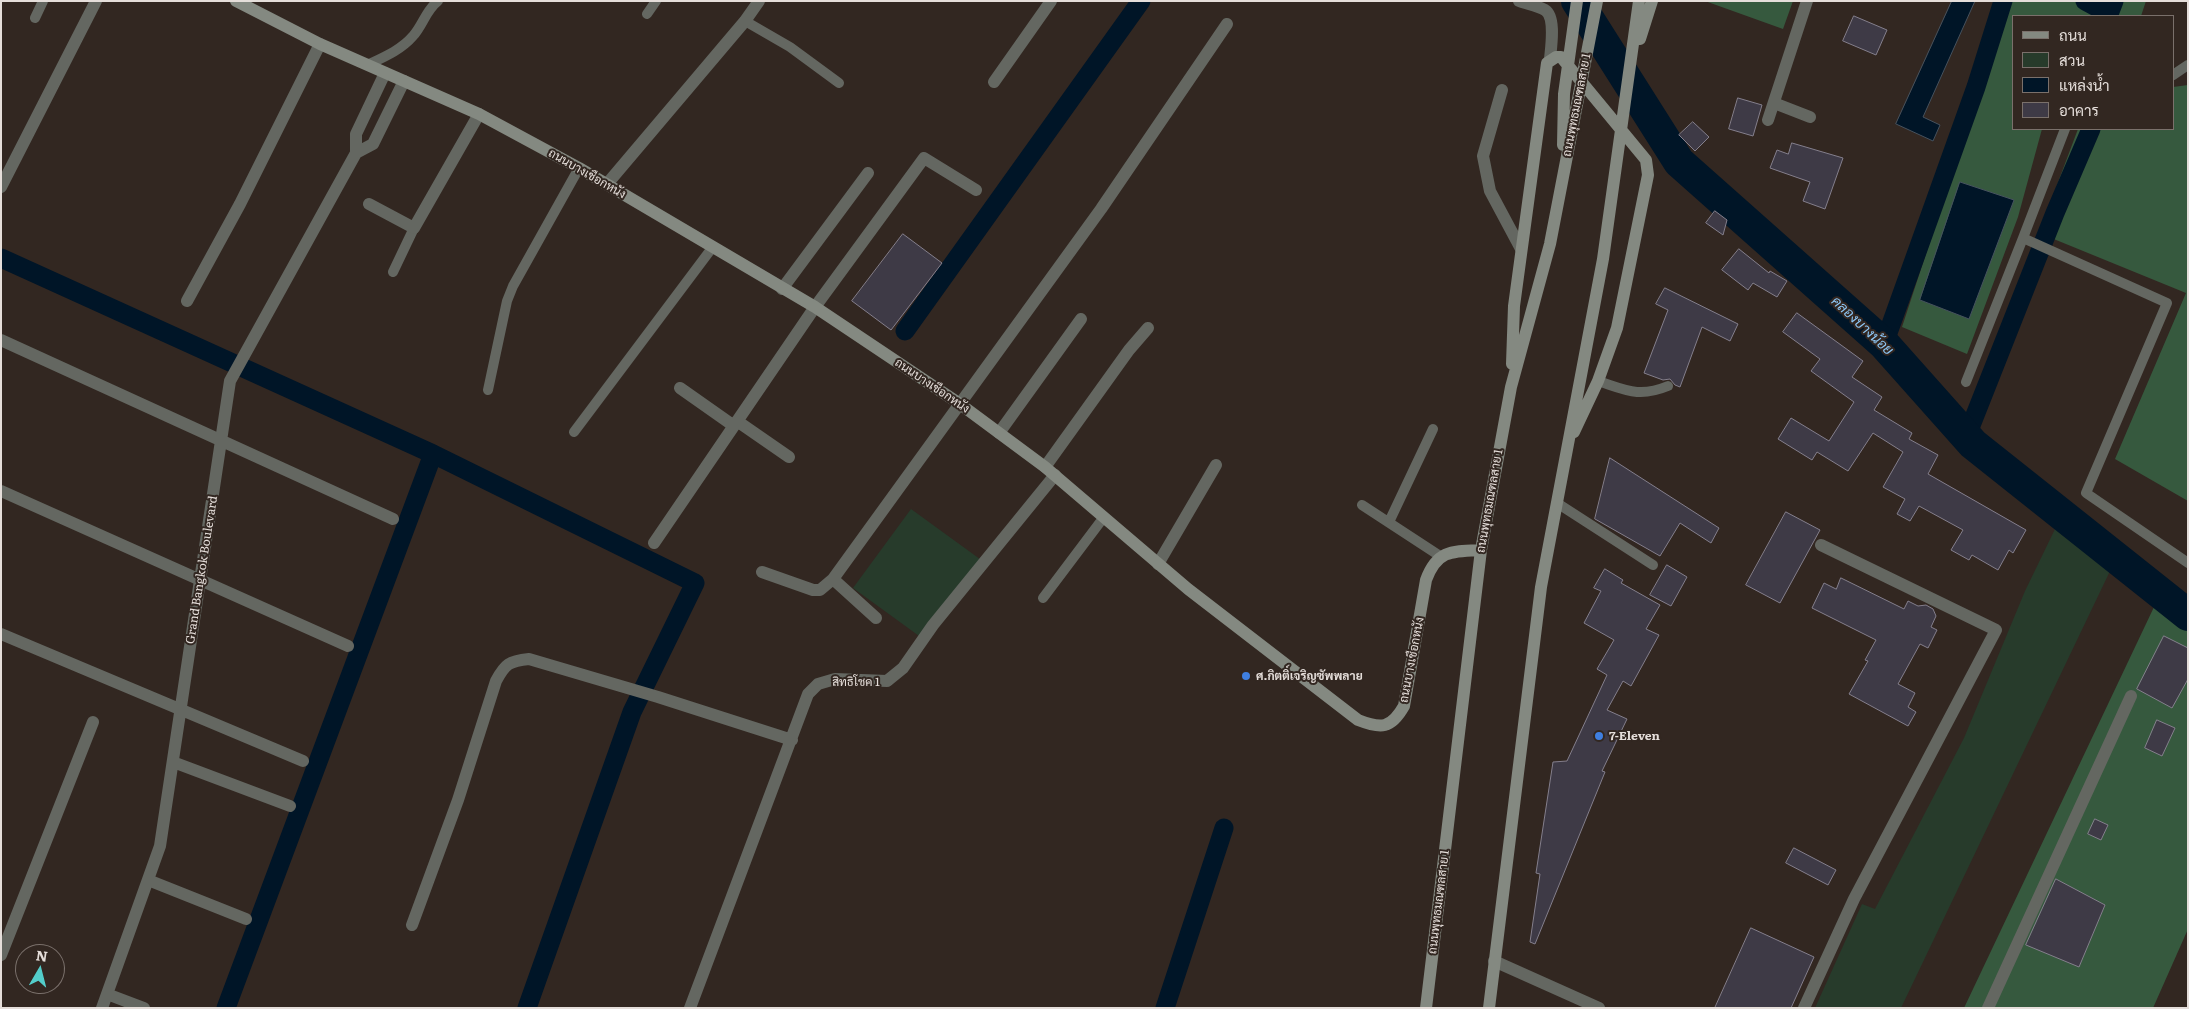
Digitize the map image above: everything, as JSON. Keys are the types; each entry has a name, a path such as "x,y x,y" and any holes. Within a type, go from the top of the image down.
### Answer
{"main road":[{"name":"ถนนบางเชือกหนัง","path":"236,1 320,44 479,114 607,184 815,308 960,404 1045,467 1188,589 1358,720 1376,727 1386,725 1397,718 1404,706 1426,580 1431,567 1440,556"},
{"path":"1562,178 1564,94 1577,1"},
{"name":"ถนนพุทธมณฑลสาย 1","path":"1426,1008 1481,550 1511,386 1550,244 1597,1"},
{"path":"1488,1008 1541,587 1603,259 1639,1"},
{"path":"1632,62 1652,1"},
{"path":"1511,386 1514,306 1521,249 1547,63 1550,59 1556,57 1565,59 1646,160 1647,169 1617,328 1598,382 1566,450"},
{"path":"1440,556 1462,550 1481,550"}],"street":[{"path":"1,187 96,1"},
{"path":"607,184 745,21 759,1"},
{"path":"994,82 1051,1"},
{"path":"1519,1 1549,13 1552,26 1550,59"},
{"path":"1768,120 1807,1"},
{"path":"762,572 813,590 820,590 833,579 1101,210 1227,24"},
{"path":"187,300 240,204 320,44"},
{"name":"Grand Bangkok Boulevard","path":"102,1008 160,846 230,381 356,153 356,134 385,72"},
{"name":"Grand Bangkok Boulevard","path":"356,153 373,144 404,81"},
{"path":"1502,90 1483,156 1490,191 1521,249"},
{"path":"1774,103 1810,117"},
{"path":"369,204 414,228 479,114"},
{"path":"654,543 815,308 924,158 976,190"},
{"path":"782,289 868,173"},
{"path":"999,433 1081,319"},
{"path":"1045,467 1129,350 1148,328"},
{"path":"1,340 393,519"},
{"path":"680,388 789,458"},
{"path":"1158,564 1216,465"},
{"name":"สิทธิโชค 1","path":"690,1008 808,694 818,684 835,680 887,681 903,668 933,625 1055,475"},
{"path":"1,491 348,646"},
{"path":"1804,1008 1854,899 1996,630 1821,545"},
{"path":"833,579 876,618"},
{"path":"1,634 303,761"},
{"path":"412,924 461,792 496,681 504,667 515,660 528,659 658,697 792,740"},
{"path":"1988,1008 2131,696"},
{"path":"1,955 93,722"},
{"path":"173,762 290,806"},
{"path":"148,880 246,919"},
{"path":"1494,961 1599,1008"},
{"path":"107,994 144,1008"}],"lane":[{"path":"35,18 43,1"},
{"path":"367,65 402,48 415,35 432,6 438,1"},
{"path":"647,14 656,1"},
{"path":"745,21 790,47 839,83"},
{"path":"2174,74 2188,65"},
{"path":"1966,382 2065,130"},
{"path":"488,390 505,308 513,286 579,168"},
{"path":"393,272 414,228"},
{"path":"2023,238 2167,303 2086,493 2188,563"},
{"path":"574,432 712,248"},
{"path":"1598,382 1642,393 1652,392 1668,386"},
{"path":"1389,522 1433,429"},
{"path":"1556,503 1653,565"},
{"path":"1362,505 1440,556"},
{"path":"1043,598 1104,517"}],"green space":[{"path":"1705,1 1793,1 1783,29"},
{"path":"2012,1 2146,1 2141,15 2012,15 2012,130 2042,130 2018,217 1967,354 1902,327 1973,110"},
{"path":"2188,85 2188,501 2115,459 2186,293 2039,233 2078,130 2174,130 2174,87"},
{"path":"911,509 984,562 926,641 853,588"},
{"path":"2056,527 2111,569 1901,1008 1815,1008 1862,904 1875,909 1964,738 2025,591"},
{"path":"2154,607 2188,631 2188,929 2153,1008 1964,1008"}],"water":[{"path":"1952,1 1975,1 1923,117 1940,125 1933,141 1896,124"},
{"path":"1960,182 2014,200 1969,319 1920,300"}],"building":[{"path":"1854,16 1887,30 1876,55 1843,41"},
{"path":"1738,98 1762,105 1753,136 1729,129"},
{"path":"1693,122 1709,137 1695,151 1679,135"},
{"path":"1792,143 1843,158 1825,209 1803,201 1810,182 1770,168 1777,150 1788,154"},
{"path":"1715,211 1727,220 1723,235 1706,223"},
{"path":"903,234 942,263 891,330 852,301"},
{"path":"1739,249 1769,273 1770,271 1787,281 1777,297 1753,283 1748,290 1722,270"},
{"path":"1665,288 1738,324 1730,341 1702,327 1680,387 1675,385 1670,379 1663,380 1644,373 1668,310 1656,304"},
{"path":"1797,313 1863,361 1852,377 1882,397 1874,410 1912,433 1909,439 1938,455 1928,474 2026,530 2013,553 2009,550 1998,570 1972,555 1969,560 1951,550 1963,530 1919,506 1910,521 1897,514 1905,499 1883,487 1903,452 1873,433 1848,471 1817,452 1812,460 1778,439 1791,418 1829,441 1854,402 1811,371 1820,359 1783,332"},
{"path":"1610,458 1719,528 1711,543 1680,523 1660,556 1595,519"},
{"path":"1786,512 1820,530 1780,603 1746,585"},
{"path":"1667,565 1687,577 1671,606 1650,595"},
{"path":"1605,569 1623,580 1621,583 1660,605 1646,629 1659,635 1631,686 1623,681 1607,710 1627,719 1602,771 1605,772 1535,944 1530,942 1540,874 1536,873 1553,762 1567,761 1607,675 1597,669 1614,640 1584,623 1601,591 1594,588"},
{"path":"1841,578 1904,609 1908,601 1918,606 1926,605 1933,609 1936,616 1931,627 1937,630 1928,648 1920,644 1898,684 1915,693 1908,707 1916,712 1908,726 1849,694 1868,661 1865,660 1876,640 1812,608 1824,583 1836,589"},
{"path":"2164,636 2188,648 2188,679 2172,708 2137,689"},
{"path":"2157,720 2175,728 2162,756 2145,748"},
{"path":"2095,819 2108,825 2101,840 2088,834"},
{"path":"1794,848 1836,870 1828,885 1786,863"},
{"path":"2056,879 2105,905 2079,967 2026,945"},
{"path":"1751,928 1814,957 1791,1008 1715,1008"}],"waterway":[{"path":"905,331 1141,1"},
{"name":"คลองบางน้อย","path":"1577,1 1679,162 1884,344 1973,444 2188,615"},
{"path":"1884,344 1976,87 2003,1"},
{"path":"2085,1 2109,14 2114,1"},
{"path":"1966,438 2055,213 2091,130"},
{"path":"1,258 433,454 695,583 632,712 527,1008"},
{"path":"226,1008 433,454"},
{"path":"1165,1008 1224,828"}],"place":[{"name":"ศ.กิตติ์เจริญซัพพลาย","path":"1246,676"},
{"name":"7-Eleven","path":"1599,736"}]}
